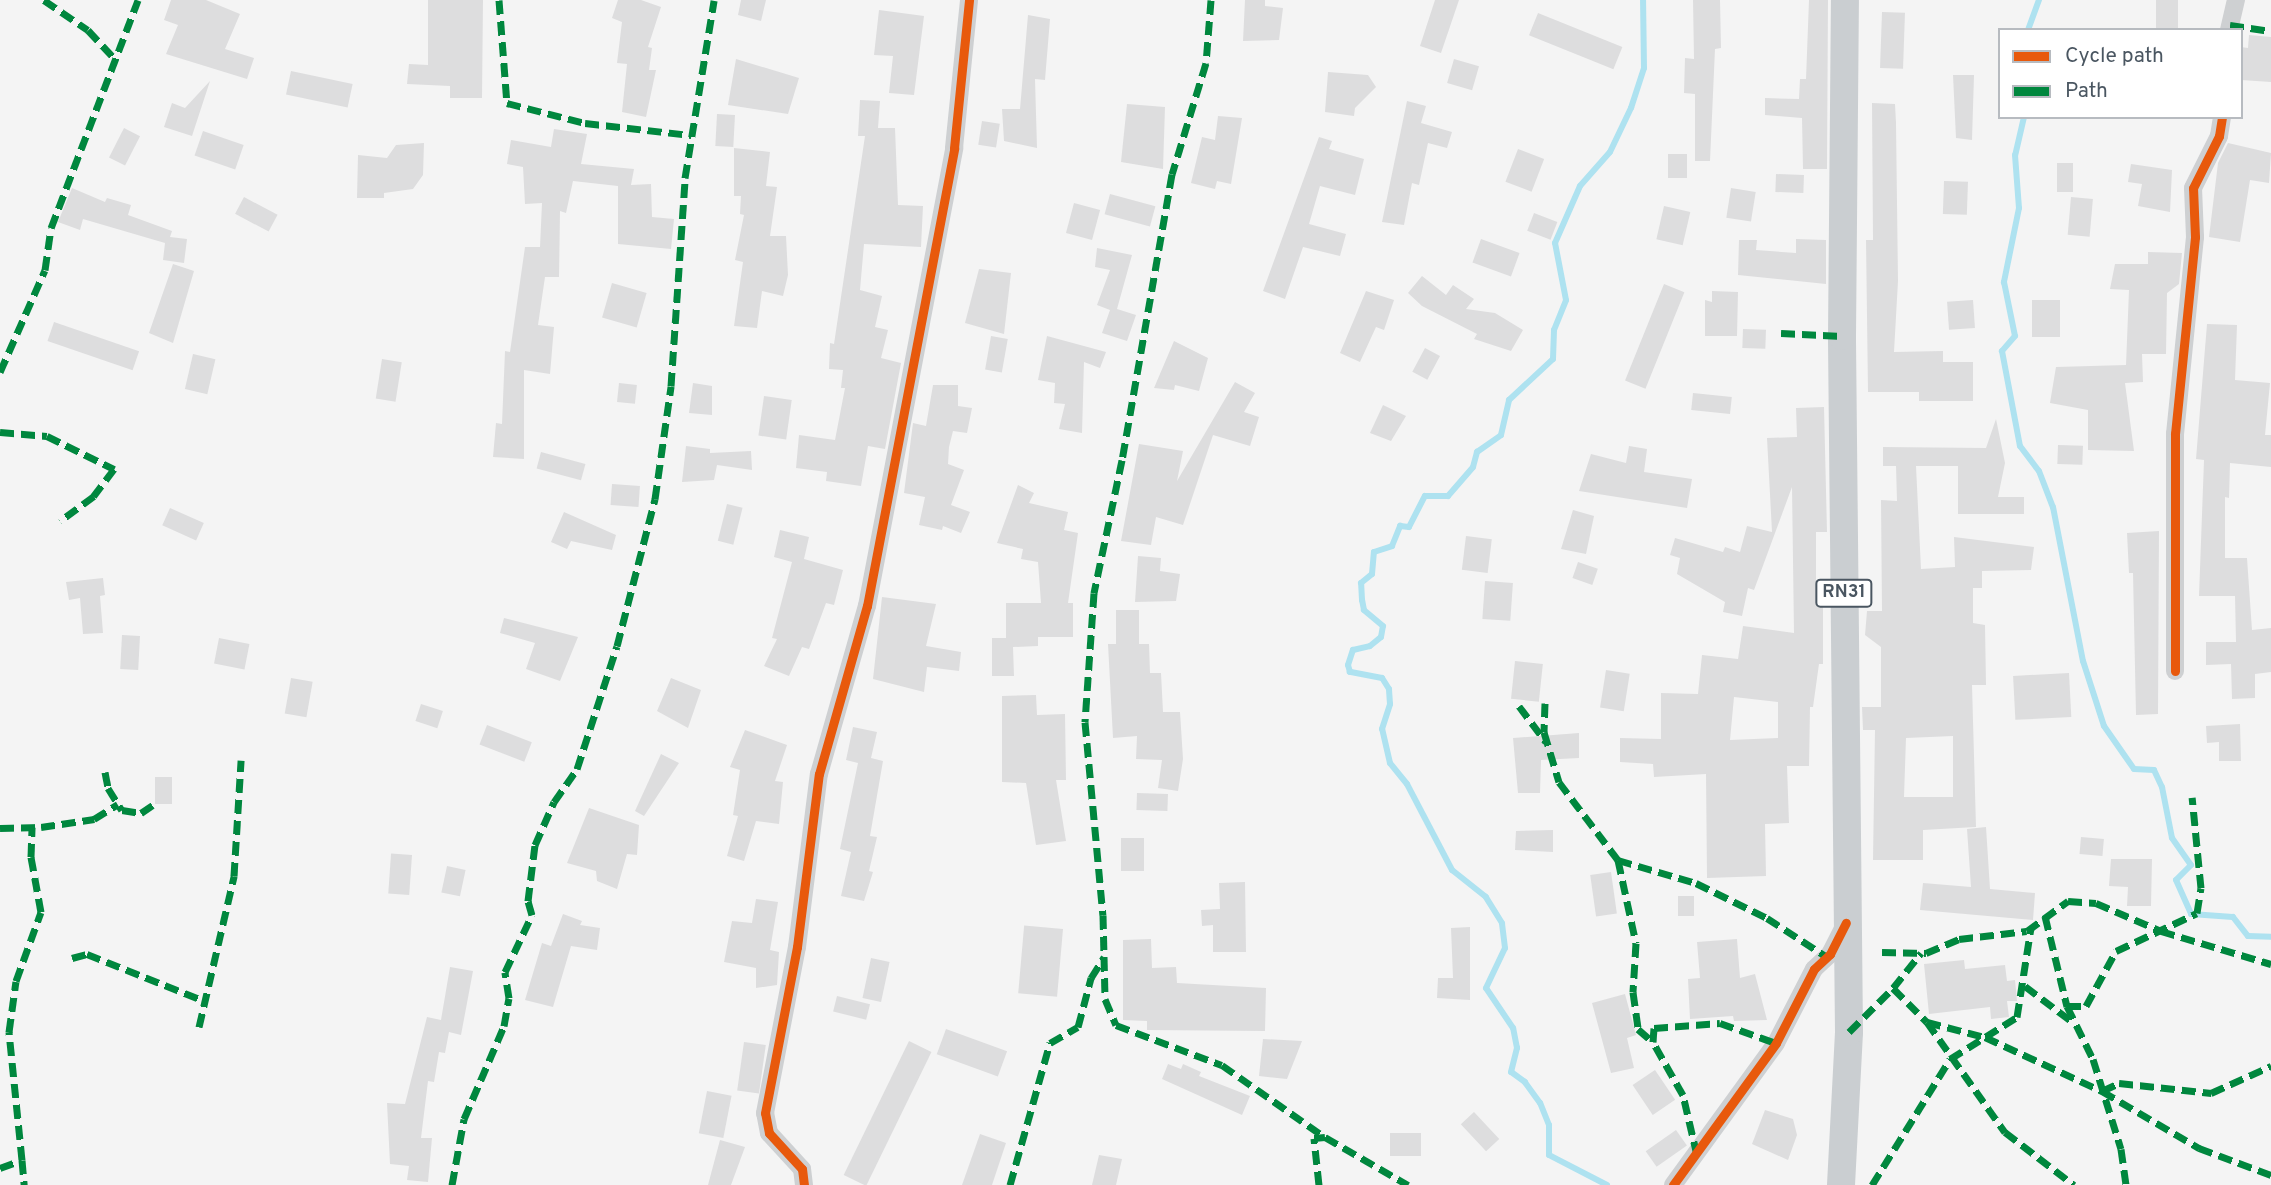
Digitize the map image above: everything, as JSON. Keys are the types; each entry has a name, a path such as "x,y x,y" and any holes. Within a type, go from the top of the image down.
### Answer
{"main road":[{"name":"RN31","path":"1842,1185 1849,1032 1846,923 1845,0"}],"street":[{"path":"804,1185 802,1169 769,1133 765,1113 797,947 819,774 867,606 944,203 969,0"},
{"path":"2229,28 2236,0"},
{"path":"2175,671 2175,434 2195,237 2193,188 2219,136 2222,119"},
{"path":"1673,1185 1776,1043 1814,969 1830,954 1846,923"}],"building":[{"path":"171,0 206,0 240,14 225,49 254,58 247,79 166,54 178,25 164,20"},
{"path":"428,0 483,0 482,98 450,98 450,86 407,84 409,64 428,65"},
{"path":"618,0 641,0 661,7 648,47 652,48 649,70 656,70 646,117 622,112 627,64 617,63 622,22 612,18"},
{"path":"741,0 766,0 761,21 738,15"},
{"path":"1245,0 1265,0 1265,6 1283,8 1279,40 1243,41"},
{"path":"1435,0 1459,0 1441,53 1420,46"},
{"path":"1693,0 1720,0 1721,48 1715,49 1710,161 1695,161 1695,94 1684,93 1685,58 1694,59"},
{"path":"1809,0 1828,0 1827,169 1803,169 1802,118 1765,115 1765,98 1799,99 1800,79 1806,79"},
{"path":"2156,0 2178,0 2178,28 2156,28"},
{"path":"879,10 924,16 914,95 889,93 893,56 874,55"},
{"path":"1882,12 1905,13 1903,69 1880,68"},
{"path":"1538,13 1622,47 1613,69 1529,35"},
{"path":"1028,15 1050,19 1045,80 1035,79 1037,148 1004,141 1002,109 1020,109"},
{"path":"2249,35 2271,37 2271,82 2243,80 2243,47 2248,48"},
{"path":"736,59 799,78 788,114 728,105"},
{"path":"1454,59 1479,66 1472,90 1447,83"},
{"path":"291,71 353,84 348,108 286,94"},
{"path":"1328,72 1368,75 1376,87 1355,108 1354,116 1325,112"},
{"path":"1953,75 1974,75 1972,140 1956,138"},
{"path":"210,81 192,136 164,127 172,103 185,108"},
{"path":"860,100 880,101 878,128 895,128 898,205 923,206 921,247 864,244 860,290 882,296 875,327 888,330 881,358 901,363 885,449 868,446 861,486 826,481 827,472 796,468 799,435 835,440 845,388 841,388 843,370 829,369 830,343 834,344 865,136 858,136"},
{"path":"1407,101 1426,106 1421,123 1452,132 1447,148 1428,143 1419,185 1412,183 1404,225 1382,222"},
{"path":"1872,103 1895,104 1898,281 1894,352 1943,351 1943,362 1973,362 1973,401 1919,401 1919,392 1868,392 1866,240 1873,240"},
{"path":"1127,104 1165,107 1163,169 1121,162"},
{"path":"717,114 735,115 733,147 715,146"},
{"path":"1218,116 1242,118 1231,184 1217,181 1215,189 1191,183 1202,137 1215,140"},
{"path":"982,121 1000,124 996,148 978,145"},
{"path":"124,128 140,136 125,166 109,157"},
{"path":"554,129 587,134 581,164 634,169 631,185 651,184 652,217 674,219 671,249 618,244 618,186 573,181 566,213 560,211 559,277 545,277 538,325 554,327 550,374 524,370 524,459 493,457 496,423 502,424 505,351 510,352 525,247 540,247 542,203 525,204 523,167 507,164 511,140 551,147"},
{"path":"203,131 244,145 235,170 195,156"},
{"path":"1319,137 1332,141 1329,149 1364,159 1355,195 1320,186 1309,224 1346,234 1340,256 1303,247 1285,299 1263,291"},
{"path":"424,143 423,175 413,189 384,193 384,198 357,198 358,155 387,158 396,145"},
{"path":"2228,143 2271,153 2269,183 2250,180 2240,242 2209,237 2218,163"},
{"path":"734,148 770,152 766,186 777,187 770,236 786,236 788,275 783,296 762,291 757,328 734,326 743,262 735,260 744,215 740,214 741,196 734,196"},
{"path":"1518,149 1544,159 1532,192 1505,182"},
{"path":"1668,154 1687,154 1687,178 1668,178"},
{"path":"2057,163 2073,163 2073,192 2057,192"},
{"path":"2131,164 2172,170 2170,212 2138,206 2142,184 2128,182"},
{"path":"1776,174 1804,175 1803,193 1775,192"},
{"path":"1944,181 1968,182 1967,215 1943,214"},
{"path":"72,188 105,202 107,198 131,205 128,215 172,231 170,237 187,239 184,263 163,260 165,243 83,219 80,230 58,222"},
{"path":"1731,188 1756,192 1751,222 1726,218"},
{"path":"1110,194 1155,206 1150,226 1105,214"},
{"path":"244,197 278,215 269,232 235,214"},
{"path":"2071,197 2093,199 2090,237 2068,235"},
{"path":"1074,203 1100,210 1092,240 1066,233"},
{"path":"1664,206 1690,212 1683,245 1656,239"},
{"path":"1534,213 1557,222 1551,240 1527,231"},
{"path":"1481,239 1520,253 1511,277 1472,262"},
{"path":"1796,239 1826,240 1826,284 1738,275 1739,240 1757,240 1756,250 1796,253"},
{"path":"1097,248 1132,255 1117,309 1136,315 1127,341 1102,333 1110,310 1097,305 1110,270 1095,267"},
{"path":"2148,252 2182,253 2179,284 2167,293 2166,354 2142,354 2143,382 2125,383 2134,451 2088,450 2088,410 2050,403 2056,367 2126,365 2129,290 2110,289 2115,264 2148,264"},
{"path":"173,264 194,271 173,343 149,333"},
{"path":"979,269 1011,273 1004,334 965,323"},
{"path":"1422,276 1446,295 1453,285 1474,299 1466,309 1495,313 1523,330 1511,351 1474,339 1477,334 1422,306 1408,293"},
{"path":"612,283 647,293 637,328 602,318"},
{"path":"1664,284 1684,292 1645,389 1625,380"},
{"path":"1366,291 1394,300 1384,330 1376,327 1360,362 1340,353"},
{"path":"1712,291 1738,292 1737,336 1705,336 1705,300 1712,302"},
{"path":"1973,300 1975,328 1949,330 1947,302"},
{"path":"2032,300 2060,300 2060,337 2032,337"},
{"path":"54,322 139,351 133,370 47,341"},
{"path":"2207,324 2237,325 2235,380 2270,383 2265,435 2271,435 2271,467 2230,463 2229,498 2225,497 2225,558 2247,558 2252,630 2271,628 2271,672 2255,674 2255,698 2232,699 2231,664 2206,665 2206,642 2236,642 2235,596 2199,596 2204,460 2196,459"},
{"path":"1743,329 1766,330 1765,349 1742,348"},
{"path":"991,336 1008,339 1002,372 985,369"},
{"path":"1047,336 1106,352 1100,368 1084,362 1082,433 1059,429 1065,404 1054,403 1055,383 1038,380"},
{"path":"1174,341 1208,358 1199,391 1175,385 1174,390 1154,388"},
{"path":"1425,348 1440,356 1427,380 1412,372"},
{"path":"193,354 215,359 207,394 185,389"},
{"path":"382,359 402,362 395,402 376,399"},
{"path":"1235,382 1255,393 1244,412 1259,417 1250,446 1213,435 1183,525 1156,517 1151,545 1121,541 1139,444 1183,451 1177,481"},
{"path":"619,383 637,385 635,404 617,402"},
{"path":"693,383 712,386 712,415 689,413"},
{"path":"933,385 958,385 958,406 972,408 967,433 953,431 949,447 948,464 964,470 951,505 970,512 961,533 943,526 942,530 919,525 925,497 904,493 913,423 926,426"},
{"path":"1693,393 1732,397 1730,414 1691,410"},
{"path":"764,396 792,400 786,440 758,436"},
{"path":"1383,405 1406,416 1391,441 1370,433"},
{"path":"1824,407 1827,532 1816,532 1816,585 1823,585 1823,664 1819,664 1813,707 1810,707 1809,766 1787,766 1789,823 1765,824 1766,876 1707,878 1706,774 1654,777 1653,764 1620,762 1620,738 1661,739 1661,693 1698,694 1702,655 1738,659 1743,626 1794,633 1792,487 1754,590 1748,588 1742,616 1723,612 1725,602 1677,574 1680,558 1670,555 1675,538 1723,552 1725,547 1740,552 1747,526 1772,532 1767,438 1797,437 1796,408","holes":["1734,697 1778,702 1778,738 1730,740"]},
{"path":"1996,419 2005,463 1998,497 2024,497 2024,514 1958,514 1958,466 1916,466 1921,569 1955,567 1954,537 2034,547 2031,570 1982,571 1982,588 1973,588 1973,623 1985,625 1986,685 1972,685 1976,827 1923,830 1923,860 1873,860 1875,730 1863,730 1862,707 1881,707 1881,647 1865,635 1867,611 1882,611 1881,500 1897,501 1896,466 1883,466 1883,447 1986,448","holes":["1953,736 1953,797 1904,797 1906,738"]},
{"path":"2058,445 2083,446 2082,465 2057,464"},
{"path":"686,446 710,449 710,453 751,451 752,470 717,465 714,480 682,482"},
{"path":"1629,446 1647,449 1644,472 1692,479 1687,508 1579,491 1591,454 1626,463"},
{"path":"541,452 585,464 581,480 537,468"},
{"path":"612,484 640,486 638,507 611,505"},
{"path":"1018,485 1034,493 1029,503 1068,512 1064,530 1078,533 1068,603 1073,603 1073,637 1038,637 1038,646 1013,647 1014,676 992,676 992,638 1006,638 1006,603 1041,603 1038,562 1021,559 1023,549 997,543"},
{"path":"727,504 743,508 733,545 718,541"},
{"path":"170,508 204,523 196,540 162,525"},
{"path":"1573,510 1594,516 1586,554 1561,549"},
{"path":"564,512 616,535 612,550 571,541 567,549 551,542"},
{"path":"780,530 809,537 804,559 843,570 834,605 826,603 809,649 802,647 789,676 764,666 777,639 772,638 792,562 774,557"},
{"path":"2159,531 2158,714 2136,715 2133,573 2129,573 2127,533"},
{"path":"1466,536 1492,539 1488,573 1462,570"},
{"path":"1138,556 1161,558 1160,571 1180,574 1176,601 1135,602"},
{"path":"1578,562 1598,569 1592,585 1572,578"},
{"path":"103,578 105,595 100,596 103,633 83,634 80,598 69,600 66,582"},
{"path":"1485,581 1513,583 1510,621 1482,619"},
{"path":"882,597 936,604 926,646 961,652 959,671 927,667 924,692 873,679"},
{"path":"1116,610 1139,610 1139,644 1149,644 1150,673 1161,673 1163,712 1180,712 1183,759 1178,791 1158,788 1162,760 1136,759 1137,736 1113,738 1108,644 1116,644"},
{"path":"504,618 578,637 560,681 526,669 535,643 500,633"},
{"path":"122,635 140,636 138,670 120,669"},
{"path":"219,638 249,644 244,669 214,664"},
{"path":"1515,661 1543,664 1539,702 1511,699"},
{"path":"1606,670 1630,674 1624,711 1600,708"},
{"path":"2069,673 2071,717 2015,720 2013,676"},
{"path":"291,678 313,682 306,717 285,713"},
{"path":"671,678 701,690 688,728 657,711"},
{"path":"1036,695 1037,715 1065,714 1066,780 1056,780 1066,841 1036,845 1026,783 1002,782 1002,696"},
{"path":"421,704 443,711 437,728 415,721"},
{"path":"2240,724 2241,761 2219,761 2219,742 2207,743 2206,726"},
{"path":"487,725 532,742 524,762 479,745"},
{"path":"853,727 877,732 871,758 883,761 870,836 877,837 869,871 873,872 864,901 841,896 851,852 840,849 858,763 846,760"},
{"path":"745,730 787,745 775,781 783,782 779,824 756,821 744,861 727,856 738,816 733,815 740,770 730,767"},
{"path":"1579,733 1579,758 1541,760 1540,793 1518,793 1513,738"},
{"path":"661,754 679,763 644,816 635,811"},
{"path":"155,777 172,777 172,804 155,804"},
{"path":"1137,793 1168,794 1167,811 1136,810"},
{"path":"589,808 639,825 637,855 627,854 617,889 597,881 596,871 567,863"},
{"path":"1986,827 1990,889 2035,893 2033,920 1920,910 1923,883 1971,887 1967,829"},
{"path":"1553,830 1553,852 1515,850 1516,831"},
{"path":"2081,837 2104,839 2102,856 2080,854"},
{"path":"1121,838 1144,838 1144,871 1121,871"},
{"path":"391,854 412,855 409,895 388,893"},
{"path":"2111,859 2152,859 2151,906 2127,906 2128,887 2109,886"},
{"path":"447,866 466,870 460,896 441,892"},
{"path":"1611,872 1617,914 1596,917 1590,875"},
{"path":"1245,882 1246,952 1213,952 1213,925 1202,926 1201,910 1220,909 1219,883"},
{"path":"1678,896 1694,896 1694,916 1678,916"},
{"path":"756,899 778,902 770,950 779,952 777,985 756,988 756,968 724,962 732,921 752,923"},
{"path":"563,914 582,921 580,925 600,928 597,950 571,946 553,1007 525,1000 542,943 551,946"},
{"path":"1024,926 1063,929 1057,997 1018,993"},
{"path":"1470,927 1470,1000 1437,998 1438,978 1453,978 1451,928"},
{"path":"1151,939 1152,968 1176,967 1177,983 1266,988 1265,1031 1147,1030 1147,1021 1123,1020 1123,940"},
{"path":"1737,939 1740,978 1755,974 1767,1020 1734,1021 1733,1016 1690,1019 1688,979 1700,978 1697,942"},
{"path":"871,958 890,962 881,1002 862,998"},
{"path":"1964,960 1965,969 2005,965 2007,981 2015,980 2017,1001 2007,1001 2009,1017 1991,1019 1990,1007 1929,1014 1924,964"},
{"path":"450,967 473,971 461,1035 449,1032 445,1053 439,1052 434,1082 428,1081 421,1138 432,1138 428,1182 407,1180 409,1166 390,1164 387,1103 405,1104 427,1017 441,1020"},
{"path":"1625,994 1636,1035 1627,1038 1634,1068 1611,1073 1592,1003"},
{"path":"837,996 870,1004 866,1020 833,1012"},
{"path":"946,1029 1007,1051 998,1077 937,1054"},
{"path":"1263,1039 1302,1041 1287,1079 1259,1076"},
{"path":"909,1041 931,1052 867,1185 844,1175"},
{"path":"744,1042 766,1045 759,1094 737,1091"},
{"path":"1168,1064 1181,1069 1183,1064 1201,1072 1199,1076 1250,1096 1242,1115 1162,1079"},
{"path":"1655,1070 1675,1100 1653,1115 1633,1085"},
{"path":"707,1091 732,1096 723,1138 699,1133"},
{"path":"1765,1110 1793,1119 1797,1135 1788,1160 1752,1144"},
{"path":"1474,1112 1499,1139 1486,1151 1461,1124"},
{"path":"1676,1130 1687,1146 1657,1167 1646,1151"},
{"path":"1390,1133 1421,1133 1421,1156 1390,1156"},
{"path":"980,1134 1006,1143 992,1185 962,1185"},
{"path":"720,1140 745,1147 731,1185 708,1185"},
{"path":"1099,1155 1122,1159 1116,1185 1092,1185"}],"waterway":[{"path":"1607,1185 1549,1155 1549,1125 1540,1103 1525,1082 1511,1072 1517,1048 1513,1028 1486,988 1505,948 1502,923 1486,897 1452,870 1407,784 1390,763 1382,729 1390,704 1389,689 1382,678 1350,672 1348,665 1353,650 1370,646 1381,637 1383,626 1364,610 1362,600 1361,583 1372,574 1374,552 1392,546 1400,526 1409,527 1425,496 1448,496 1473,467 1477,452 1501,435 1509,400 1553,359 1554,330 1566,300 1555,243 1580,186 1610,152 1631,108 1644,68 1643,0"},
{"path":"2029,28 2039,0"},
{"path":"2024,119 2015,155 2019,208 2004,282 2015,336 2002,351 2020,446 2039,471 2053,507 2083,661 2104,726 2134,769 2154,770 2162,787 2172,838 2191,865 2176,880 2191,914 2233,917 2248,936 2271,937"}],"marked path":[{"path":"44,0 88,30 113,57"},
{"path":"0,372 45,270 51,228 138,0"},
{"path":"499,0 507,103 585,123 691,135"},
{"path":"452,1185 464,1119 504,1026 509,998 505,972 532,915 528,901 535,845 554,802 577,769 617,646 655,499 671,386 685,178 714,0"},
{"path":"1211,0 1206,63 1172,174 1122,460 1094,593 1085,722 1103,915 1105,999 1116,1025 1222,1065 1325,1137"},
{"path":"2230,25 2271,31"},
{"path":"1781,333 1842,336"},
{"path":"0,432 47,436 114,469 94,496 60,521"},
{"path":"1545,703 1544,732 1559,782 1618,860 1636,943 1633,992 1638,1029 1653,1042"},
{"path":"1519,706 1546,742"},
{"path":"199,1027 234,876 241,760"},
{"path":"105,772 108,788 122,810 141,813 153,805"},
{"path":"2067,1006 2086,1006 2116,951 2197,913 2201,888 2192,797"},
{"path":"0,828 41,827 94,819 118,804"},
{"path":"0,1168 22,1160 9,1032 16,981 41,912 31,857 32,827"},
{"path":"1618,860 1696,883 1767,918 1827,957"},
{"path":"1882,952 1926,953 1959,939 2027,931 2068,901 2096,903 2161,931 2271,964"},
{"path":"2045,916 2067,1006 2093,1059 2121,1149 2126,1185"},
{"path":"1872,1185 1950,1059 2017,1017 2031,928"},
{"path":"1849,1032 1893,988 1921,953"},
{"path":"72,958 87,954 202,1000"},
{"path":"1010,1185 1050,1043 1078,1027 1091,978 1104,957"},
{"path":"2025,986 2074,1023"},
{"path":"1893,988 1927,1022 1985,1037 2102,1091 2199,1148 2271,1175"},
{"path":"1927,1022 2005,1132 2074,1185"},
{"path":"1697,1155 1683,1095 1653,1042 1654,1028 1720,1023 1776,1043"},
{"path":"2102,1091 2119,1083 2211,1093 2271,1066"},
{"path":"1319,1185 1314,1138 1325,1137 1408,1185"},
{"path":"22,1160 24,1185"}],"cycle path":[{"path":"804,1185 802,1169 769,1133 765,1113 797,947 819,774 867,606 954,148 969,0"},
{"path":"2175,671 2175,434 2195,237 2193,188 2219,136 2222,119"},
{"path":"1673,1185 1776,1043 1814,969 1830,954 1846,923"}]}
